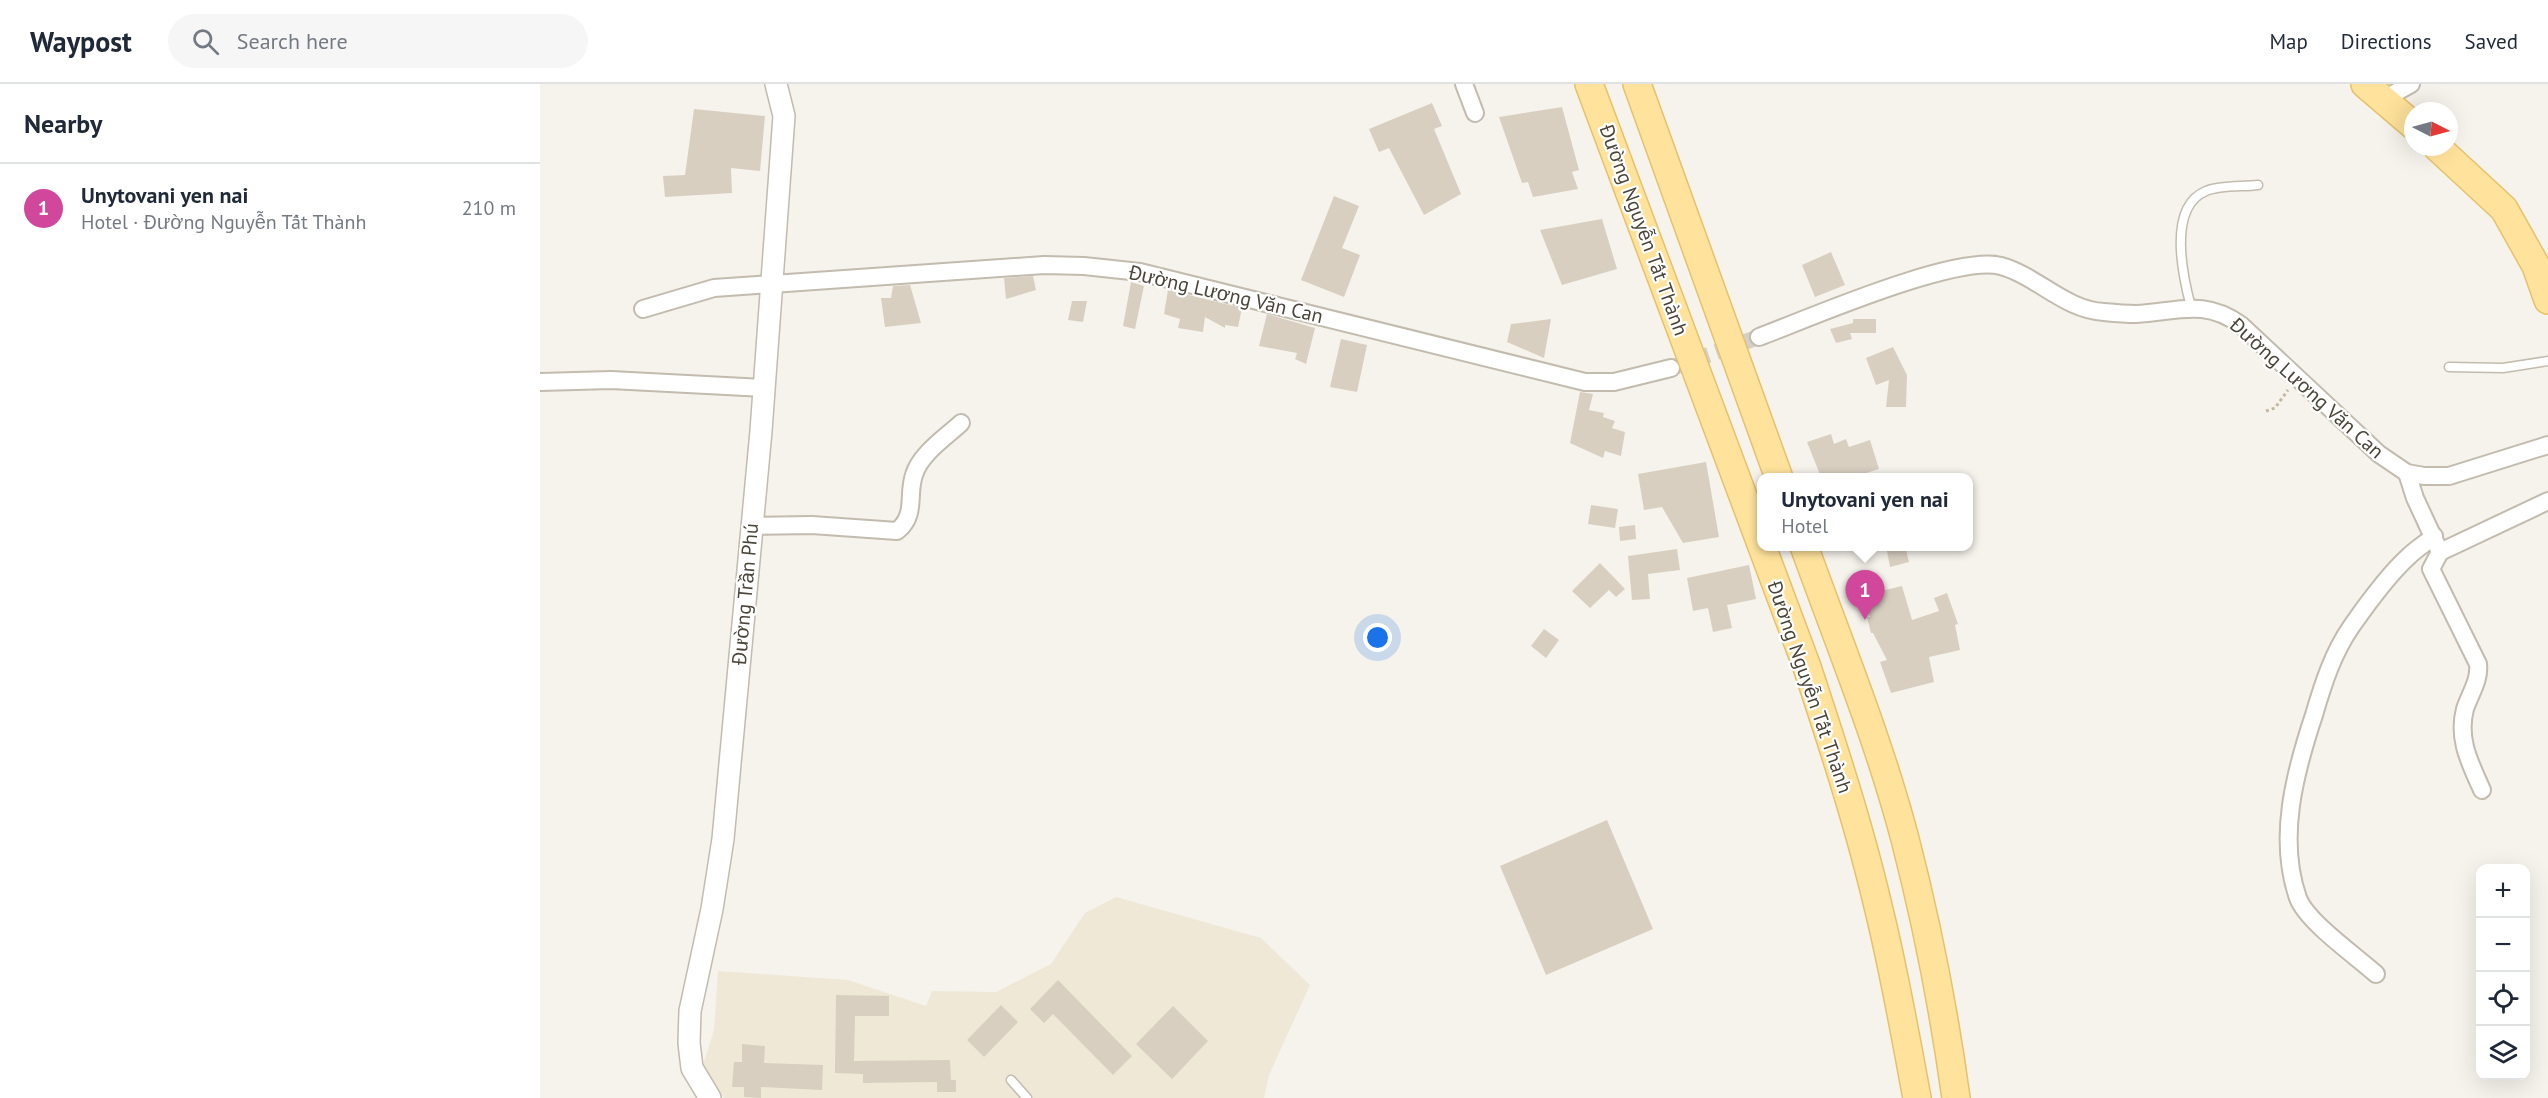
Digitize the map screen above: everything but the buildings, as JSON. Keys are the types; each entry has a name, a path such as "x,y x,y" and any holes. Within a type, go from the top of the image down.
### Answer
{"main road":[{"name":"Đường Nguyễn Tất Thành","path":"1589,84 1757,533"},
{"path":"1637,84 1778,473"},
{"path":"2374,92 2404,117"},
{"path":"2447,156 2504,209 2536,266 2548,300"},
{"path":"1626,183 1667,165"},
{"name":"Đường Nguyễn Tất Thành","path":"1764,551 1807,667 1834,750 1878,905 1899,998 1917,1098"},
{"name":"Đường Nguyễn Tất Thành","path":"1806,551 1874,742 1905,839 1935,973 1956,1098"},
{"path":"1807,667 1843,655"}],"street":[{"name":"Đường Trần Phú","path":"710,1098 692,1068 689,1043 690,1011 719,868 764,388 784,116 776,84"},
{"path":"1464,84 1475,113"},
{"path":"2374,92 2410,84"},
{"name":"Đường Lương Văn Can","path":"1759,338 1883,290 1936,273 1986,264 2001,266 2061,297 2097,311 2134,314 2205,308 2227,315 2241,325 2296,379 2379,454 2407,473 2449,476 2548,445"},
{"name":"Đường Lương Văn Can","path":"644,309 714,288 1016,266 1084,266 1140,272 1585,382 1614,381 1671,368"},
{"path":"540,382 611,380 764,388"},
{"path":"751,525 812,525 897,531 907,519 911,507 914,474 923,459 961,423"},
{"path":"2407,473 2415,498 2437,544 2431,569 2478,664 2478,677 2464,718 2463,744 2482,790"},
{"path":"2376,974 2307,913 2299,899 2292,864 2289,829 2292,793 2298,762 2328,671 2350,628 2408,556 2548,501"}],"lane":[{"path":"2191,308 2184,283 2181,246 2183,225 2193,200 2207,191 2258,185"},
{"path":"2449,367 2503,368 2548,361"},
{"path":"1011,1080 1021,1096"}],"path":[{"path":"2266,411 2275,408 2296,379"}],"shaded area":[{"path":"1116,897 1261,938 1310,985 1269,1075 1264,1098 724,1098 703,1065 714,1030 718,971 848,980 926,1006 932,991 996,992 1051,964 1085,913"}],"tunnel":[{"path":"1671,368 1759,337"}],"place":[{"name":"Unytovani yen nai","path":"1865,620"}]}
